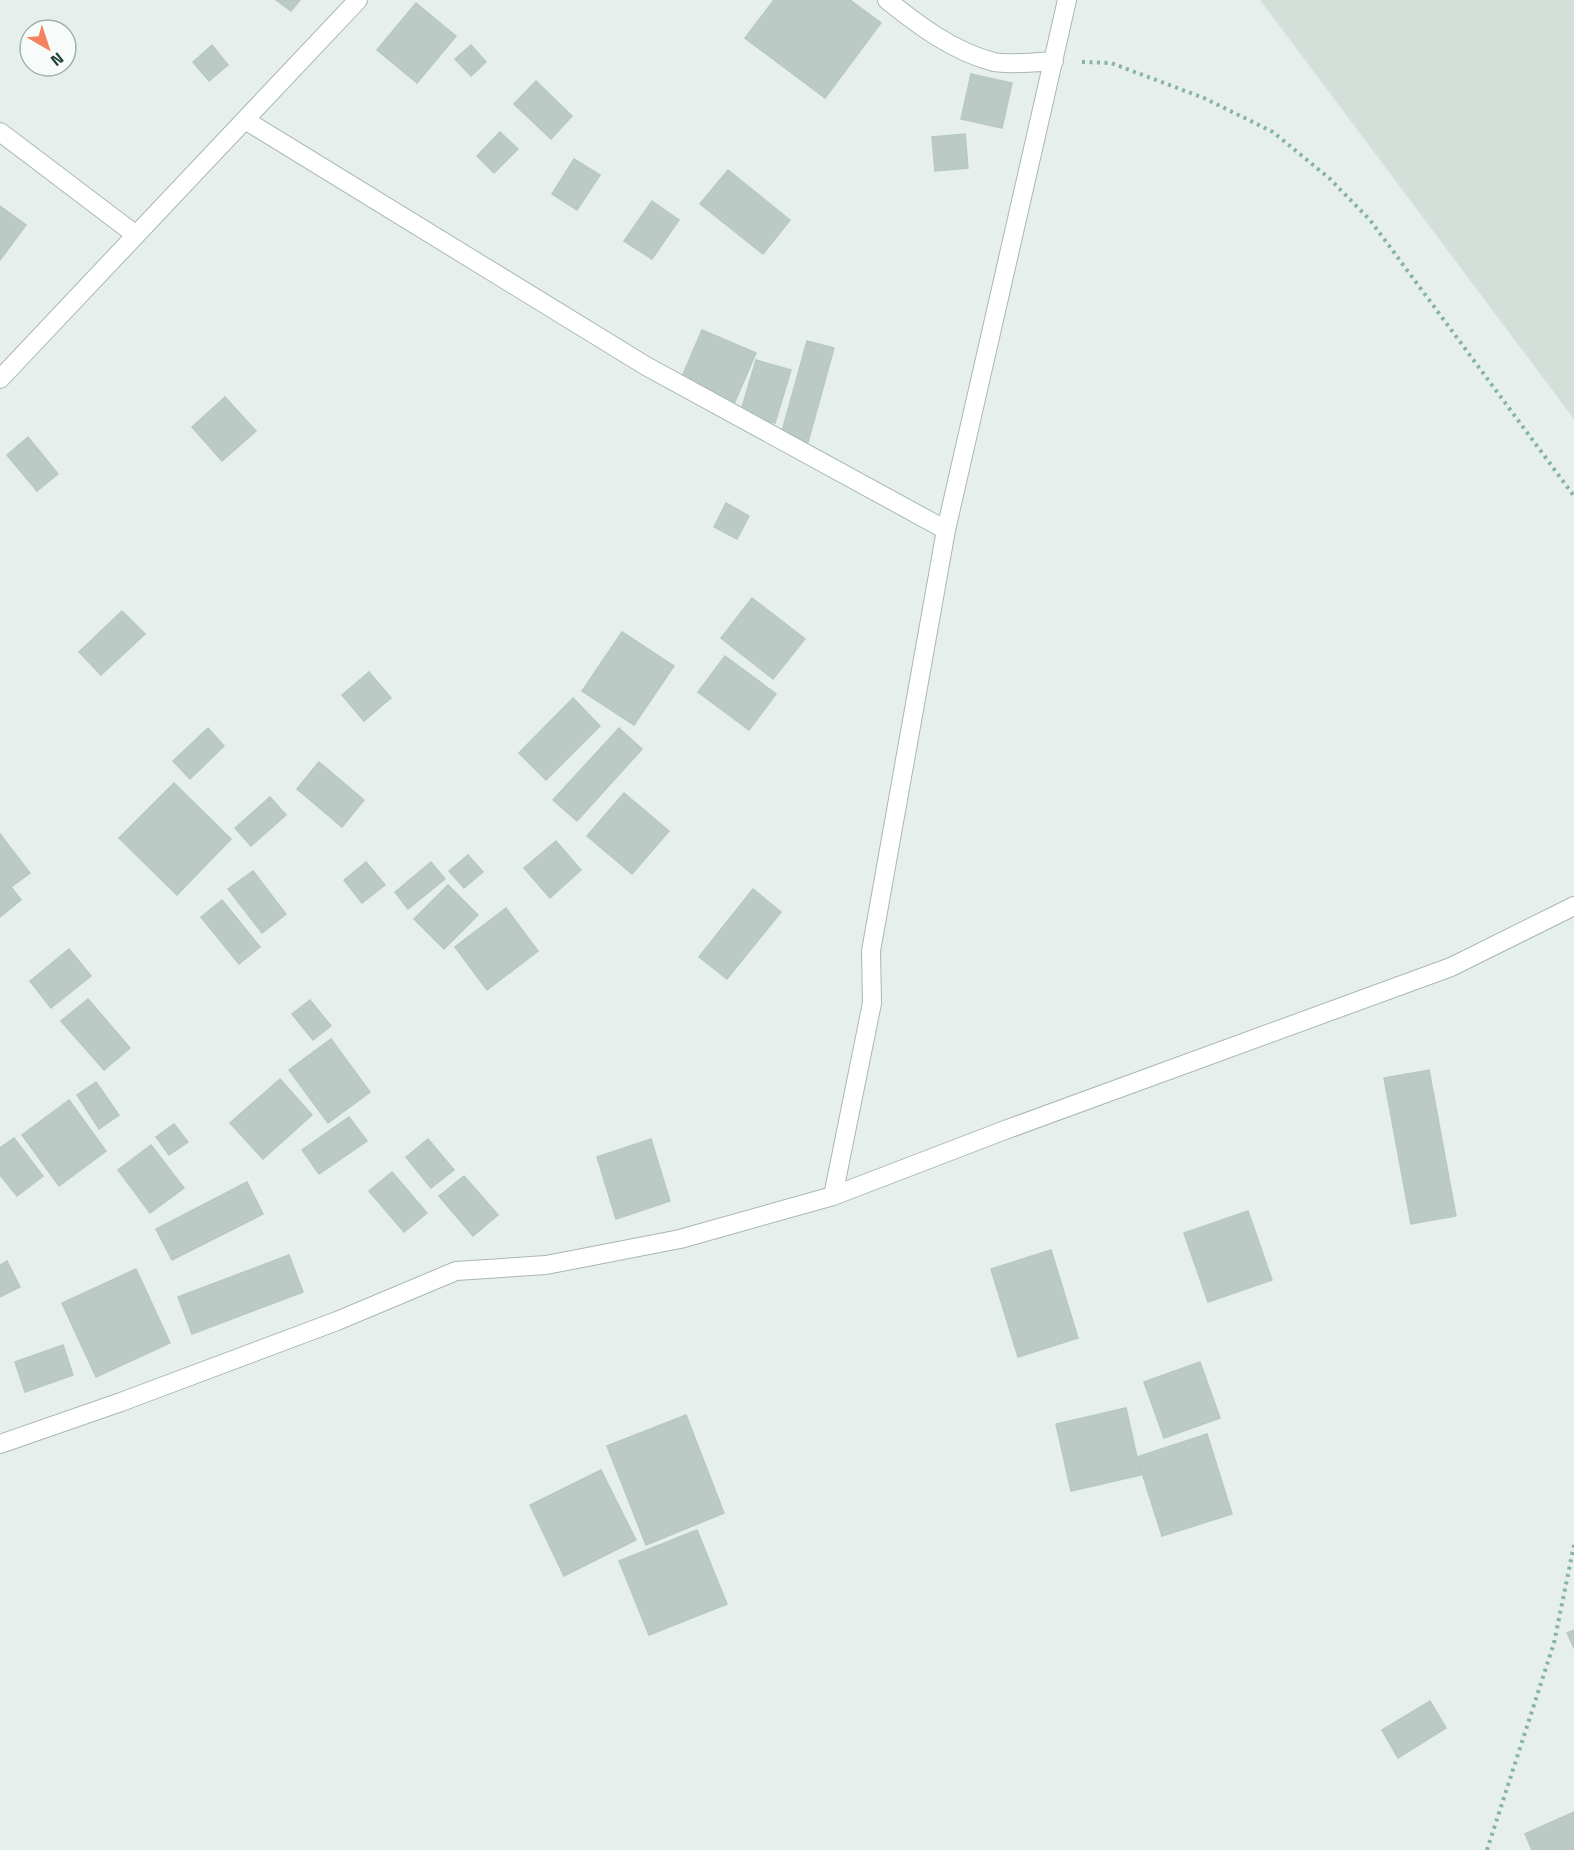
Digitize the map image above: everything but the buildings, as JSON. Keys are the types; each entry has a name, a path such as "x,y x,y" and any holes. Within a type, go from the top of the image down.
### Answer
{"street":[{"path":"0,379 358,0"},
{"path":"887,0 916,24 956,47 995,62 1054,61"},
{"path":"833,1196 872,1003 871,951 946,530 1067,0"},
{"path":"245,120 646,366 946,530"},
{"path":"0,132 136,235"},
{"path":"0,1444 132,1398 337,1321 456,1271 546,1265 680,1239 833,1196 1005,1130 1451,967 1574,906"}],"path":[{"path":"1054,61 1111,63 1204,99 1273,132 1329,178 1370,220 1574,496"},
{"path":"1487,1850 1554,1643 1574,1545"}],"shaded area":[{"path":"1260,0 1574,0 1574,419"}]}
